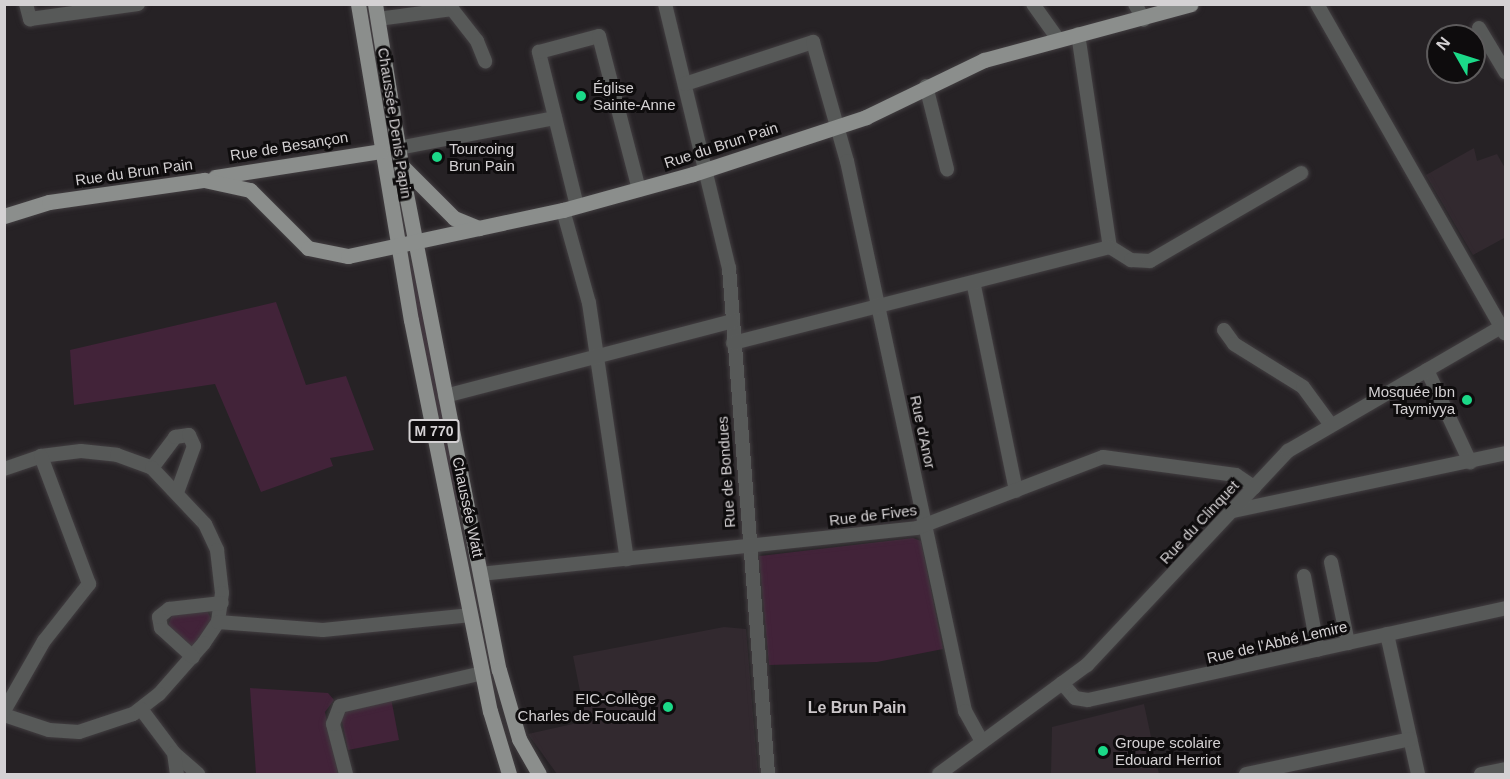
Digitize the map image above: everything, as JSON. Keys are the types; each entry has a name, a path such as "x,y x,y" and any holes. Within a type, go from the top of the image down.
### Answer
{"main road":[{"name":"Chaussée Denis Papin","path":"358,4 397,246"},
{"name":"Rue du Brun Pain","path":"4,216 49,202 204,180 241,186 267,202 302,242 323,255 397,246 570,208 705,170 839,126 984,60 1078,34 1144,20 1191,4"},
{"name":"Chaussée Denis Papin","path":"377,12 401,165"},
{"path":"381,151 401,165 411,184 454,218 479,228"},
{"name":"Rue de Besançon","path":"204,180 381,151"},
{"path":"267,202 261,182 270,169"},
{"name":"Chaussée Denis Papin","path":"411,184 416,242"},
{"path":"387,186 411,184"},
{"name":"Chaussée Watt","path":"416,242 499,670 508,729 527,774"},
{"name":"Chaussée Watt","path":"397,246 490,711 510,774"},
{"name":"Chaussée Watt","path":"499,670 519,739 539,774"},
{"path":"490,711 500,774"}],"street":[{"path":"26,4 30,19 138,4"},
{"name":"Rue de Bondues","path":"665,4 728,261 748,546 768,774"},
{"path":"1033,4 1058,39"},
{"path":"1135,4 1144,20"},
{"path":"1317,4 1504,328"},
{"path":"377,12 452,9 477,41 484,62"},
{"path":"1078,34 1110,247"},
{"path":"627,559 595,357 589,303 555,118 539,52 599,36 639,190"},
{"path":"1486,40 1506,73"},
{"name":"Rue d'Anor","path":"685,84 813,42 839,126 965,711 982,742"},
{"path":"926,86 947,169"},
{"path":"398,148 555,118"},
{"path":"733,343 974,286 1110,247 1131,260 1150,261 1301,173"},
{"path":"974,286 1016,491"},
{"path":"445,396 732,321"},
{"name":"Rue du Clinquet","path":"939,774 1093,659 1288,451 1330,425 1504,328"},
{"path":"1224,330 1234,344 1304,387 1330,425"},
{"path":"1427,370 1470,462"},
{"path":"152,468 175,437 189,435 194,446 178,490"},
{"path":"4,469 41,456 100,452 152,468 178,490 214,542 222,603 218,622 193,657 141,709 105,728 79,732 49,730 4,715"},
{"path":"1233,511 1506,453"},
{"path":"4,711 51,632 87,590 88,580 76,558 41,456"},
{"name":"Rue de Fives","path":"480,574 926,525 1109,457 1236,475 1254,487"},
{"path":"1331,562 1348,643"},
{"path":"1304,576 1318,650"},
{"path":"193,657 162,628 159,617 169,609 222,603"},
{"name":"Rue de l'Abbé Lemire","path":"1062,683 1075,698 1088,700 1506,608"},
{"path":"218,622 323,630 471,615"},
{"path":"1387,634 1418,774"},
{"path":"346,774 333,724 340,706 483,673"},
{"path":"141,709 174,753 198,774"},
{"path":"1246,774 1410,739"},
{"path":"174,753 177,774"},
{"path":"1481,774 1506,769"}],"shaded area":[{"path":"1474,148 1477,161 1497,154 1505,168 1506,237 1473,255 1426,175"},
{"path":"413,264 453,462 464,555 405,265"},
{"path":"276,302 306,385 346,376 374,450 330,458 333,466 261,492 215,384 74,405 70,350"},
{"path":"913,538 921,541 943,649 877,662 769,665 759,556"},
{"path":"207,611 212,620 193,647 168,626 172,615"},
{"name":"EIC-Collège Charles de Foucauld","path":"724,627 746,629 758,774 557,774 528,734 586,721 573,656"},
{"path":"250,688 328,693 334,700 325,712 338,774 256,774"},
{"path":"391,698 399,740 348,750 341,716 353,706"},
{"name":"Groupe scolaire Edouard Herriot","path":"1144,704 1159,774 1051,774 1052,727"}],"place":[{"name":"Église Sainte-Anne","path":"581,96"},
{"name":"Tourcoing Brun Pain","path":"437,157"},
{"name":"Mosquée Ibn Taymiyya","path":"1467,400"},
{"name":"EIC-Collège Charles de Foucauld","path":"668,707"},
{"name":"Groupe scolaire Edouard Herriot","path":"1103,751"}],"district":[{"name":"Le Brun Pain","path":"857,708"}]}
